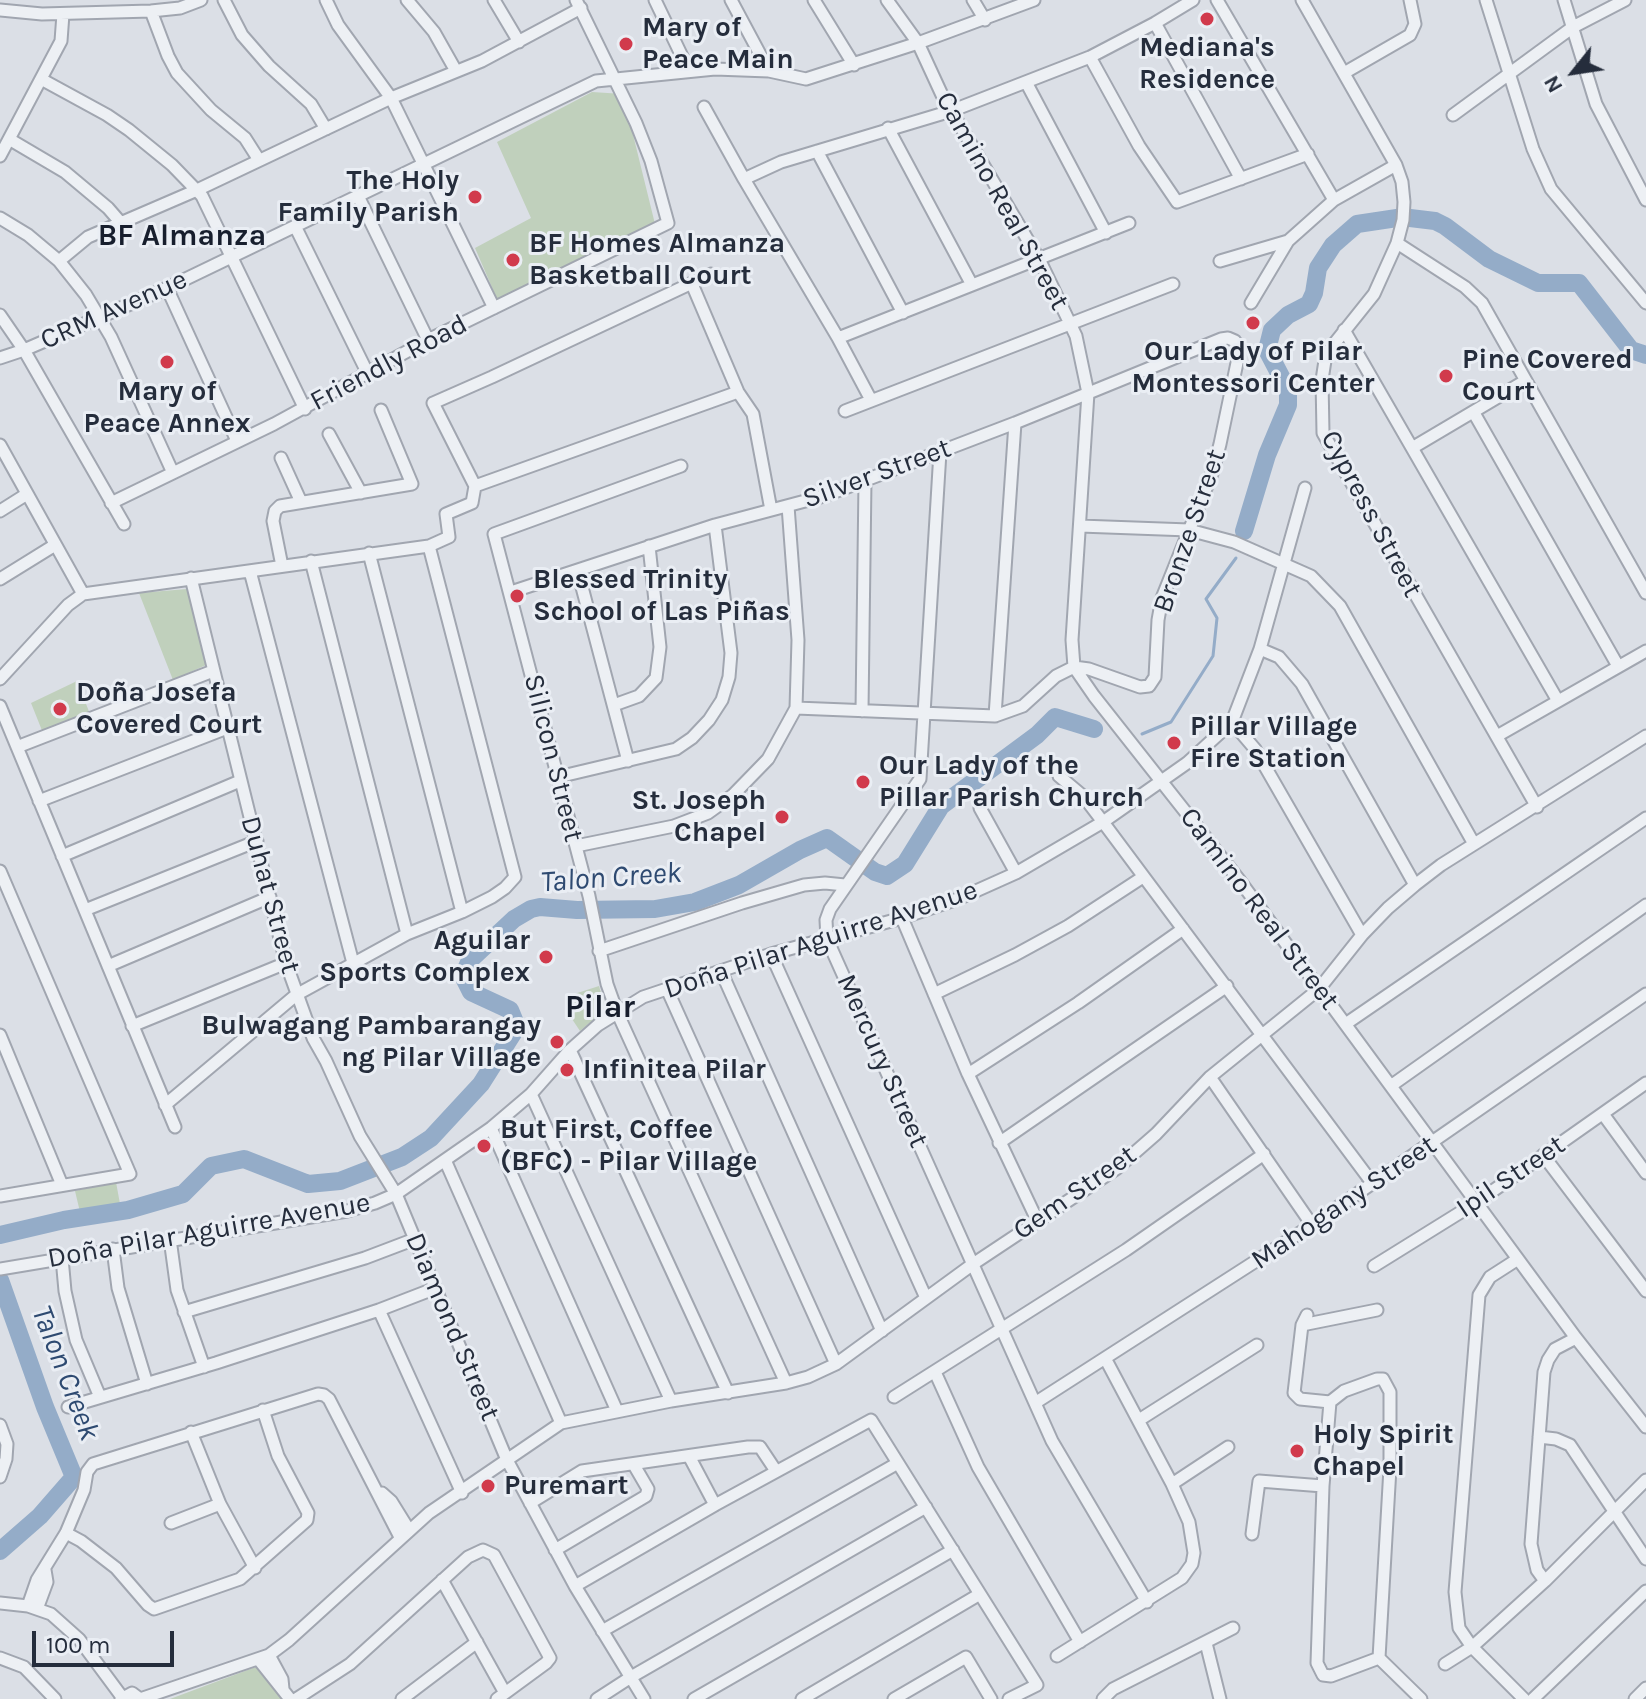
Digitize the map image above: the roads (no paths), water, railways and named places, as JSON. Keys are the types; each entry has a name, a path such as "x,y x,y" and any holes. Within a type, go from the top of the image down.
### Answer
{"street":[{"path":"0,10 63,14 151,11 180,8 201,0"},
{"path":"224,0 242,35 269,66 311,104 326,129"},
{"path":"326,0 338,25 391,98 494,308"},
{"path":"407,0 434,32 456,71"},
{"path":"494,0 519,42"},
{"path":"655,0 689,71"},
{"path":"731,0 769,71"},
{"path":"814,0 854,65"},
{"name":"Camino Real Street","path":"887,0 918,43 951,111 1039,259 1070,324 1085,372 1088,393 1072,640 1074,667 1347,1023 1576,1338 1646,1427"},
{"path":"973,0 985,20"},
{"name":"CRM Avenue","path":"0,358 167,288 596,81 715,69 769,71 806,79 985,20 1034,0"},
{"path":"744,179 781,162 951,111 1090,57 1193,0"},
{"path":"1217,0 1334,200"},
{"name":"Cypress Street","path":"1302,0 1396,165 1404,202 1397,243 1374,294 1326,354 1323,365 1323,433 1537,807"},
{"path":"1344,73 1410,35 1415,24 1410,0"},
{"path":"1486,0 1533,149 1551,189 1646,303"},
{"path":"1564,0 1596,104 1646,200"},
{"path":"1453,115 1573,27 1625,0"},
{"path":"59,261 88,237 519,42 579,4 616,79"},
{"path":"151,11 177,73 211,110 245,138 259,160"},
{"path":"0,156 61,41 63,14"},
{"path":"1155,23 1241,179"},
{"path":"1090,57 1139,146 1177,202 1308,154"},
{"path":"41,79 129,130 172,165 202,196 305,409"},
{"name":"Friendly Road","path":"111,503 305,409 428,340 668,223 651,161 616,79"},
{"path":"1026,82 1106,233"},
{"path":"704,107 871,400"},
{"path":"888,128 972,285"},
{"path":"9,139 65,172 121,223"},
{"path":"817,151 903,313"},
{"path":"1251,303 1288,241 1334,200 1396,165"},
{"path":"358,196 428,340"},
{"path":"0,218 28,235 59,261 100,317 173,473"},
{"path":"838,338 1129,223"},
{"path":"295,226 367,372"},
{"path":"1220,261 1288,241"},
{"path":"1397,243 1482,303 1646,593"},
{"path":"0,679 68,605 83,594 429,546 449,537 446,514 472,503 475,486 433,403 711,274"},
{"path":"692,284 738,392 749,406 755,423 771,510"},
{"path":"845,411 1173,284"},
{"path":"167,288 237,441"},
{"path":"0,315 24,350 124,524"},
{"path":"1344,330 1558,701"},
{"name":"Silver Street","path":"511,592 715,525 865,481 1221,339 1235,341"},
{"name":"Bronze Street","path":"1074,667 1089,669 1140,687 1149,686 1155,677 1162,598 1213,471 1238,358 1239,349 1235,341"},
{"path":"1412,448 1525,381"},
{"path":"475,486 738,392"},
{"path":"282,566 273,521 275,511 280,506 412,484 381,410"},
{"path":"1474,413 1618,666"},
{"path":"995,716 1015,423"},
{"path":"329,434 361,493"},
{"path":"0,445 83,594"},
{"name":"Mercury Street","path":"940,452 920,779 830,909 826,920 827,939 1052,1441 1147,1602"},
{"path":"281,458 301,502"},
{"name":"Silicon Street","path":"681,466 494,534 617,1012 786,1383"},
{"path":"862,711 865,481"},
{"name":"Doña Pilar Aguirre Avenue","path":"0,1269 347,1211 396,1194 491,1128 531,1094 570,1050 617,1012 643,997 771,954 902,918 958,899 1016,873 1103,822 1162,782 1232,722 1260,649 1305,488"},
{"path":"0,511 27,494"},
{"path":"576,846 674,826 708,813 733,795 768,759 796,708 798,640 788,506"},
{"path":"558,777 676,749 709,720 722,700 729,677 731,653 715,525"},
{"path":"1080,526 1189,530 1234,542 1311,576 1340,606 1474,844"},
{"path":"0,579 55,545"},
{"path":"165,1105 296,995 407,934 462,912 505,888 515,877 429,546"},
{"path":"614,705 639,696 648,688 656,678 659,665 660,647 649,546"},
{"path":"369,553 462,912"},
{"path":"311,561 407,934"},
{"path":"250,571 353,963"},
{"path":"578,572 628,761"},
{"name":"Duhat Street","path":"191,578 296,995 313,1038 362,1139 396,1194"},
{"path":"1260,649 1279,657 1302,684 1415,885"},
{"path":"1497,736 1646,651"},
{"path":"796,708 995,716 1023,706 1056,676 1074,667"},
{"path":"17,747 213,671"},
{"path":"0,706 175,1127"},
{"path":"1232,722 1255,749 1362,935"},
{"path":"39,801 227,728"},
{"name":"Gem Street","path":"264,1658 289,1640 429,1513 561,1423 671,1401 786,1383 836,1364 973,1264 1128,1159 1210,1077 1319,989 1362,935 1415,885 1474,844 1646,736"},
{"path":"1059,776 1084,797 1373,1184"},
{"path":"62,856 240,781"},
{"path":"980,808 1016,873"},
{"path":"1347,1023 1646,818"},
{"path":"85,910 257,841"},
{"path":"0,871 130,1174 0,1196"},
{"path":"934,994 1068,926 1143,877"},
{"path":"599,951 804,885 845,885"},
{"path":"108,966 270,897"},
{"path":"1392,1085 1646,905"},
{"path":"902,918 968,1074 1037,1220"},
{"path":"968,1074 1078,1003 1183,929"},
{"path":"771,954 926,1298"},
{"path":"132,1026 286,963"},
{"path":"721,971 882,1331"},
{"path":"999,1143 1227,986"},
{"path":"667,989 836,1364"},
{"name":"Mahogany Street","path":"1035,1403 1312,1225 1646,994"},
{"path":"0,1035 62,1185"},
{"path":"570,1050 728,1393"},
{"path":"1210,1077 1312,1225"},
{"name":"Ipil Street","path":"1374,1266 1477,1202 1646,1083"},
{"path":"531,1094 671,1401"},
{"path":"1603,1114 1646,1173"},
{"path":"491,1128 617,1411"},
{"path":"894,1397 1126,1250 1264,1154"},
{"path":"1543,1155 1646,1291"},
{"path":"445,1160 561,1423"},
{"name":"Diamond Street","path":"396,1194 507,1460 575,1586 644,1699"},
{"path":"170,1239 174,1276 204,1367"},
{"path":"184,1312 365,1258 415,1239"},
{"path":"113,1249 118,1288 147,1384"},
{"path":"62,1258 65,1291 76,1340 100,1397"},
{"path":"1518,1259 1490,1277 1479,1295 1455,1592 1459,1628 1472,1647 1524,1699"},
{"path":"68,1407 204,1367 379,1310 436,1288"},
{"path":"379,1310 462,1493"},
{"path":"1377,1310 1305,1320 1294,1393 1300,1399 1330,1402 1344,1391 1377,1379 1383,1379 1390,1392 1390,1468 1377,1646 1379,1658 1421,1699"},
{"path":"1545,1581 1537,1570 1531,1544 1544,1372 1555,1349 1576,1338"},
{"path":"1139,1420 1257,1345"},
{"path":"1057,1656 1147,1602 1182,1578 1192,1564 1193,1538 1172,1484 1105,1358"},
{"path":"935,1372 978,1467 1080,1642"},
{"path":"33,1607 47,1582 45,1570 82,1496 89,1467 100,1460 191,1432 324,1395 405,1533"},
{"path":"1330,1402 1323,1486 1319,1670 1323,1675 1331,1676 1379,1658"},
{"path":"66,1533 116,1568 154,1609 240,1579 307,1520 308,1513 278,1456 263,1410"},
{"path":"575,1586 871,1420 1037,1685 1009,1699"},
{"path":"0,1425 7,1444 0,1477"},
{"path":"191,1432 220,1504 255,1568"},
{"path":"1539,1437 1570,1445 1646,1559"},
{"path":"530,1503 582,1471 754,1446 764,1451 776,1471"},
{"path":"1172,1484 1228,1447"},
{"path":"689,1456 715,1505"},
{"path":"602,1631 898,1463"},
{"path":"555,1550 646,1496 648,1489 634,1465"},
{"path":"1445,1664 1472,1647 1545,1581 1646,1480"},
{"path":"1252,1534 1259,1481 1323,1486"},
{"path":"171,1523 220,1504"},
{"path":"597,1699 926,1507"},
{"path":"296,1699 350,1664 442,1580 468,1557 483,1550 494,1555 550,1658 501,1696 477,1642 442,1580"},
{"path":"694,1699 953,1550"},
{"path":"1533,1699 1646,1591"},
{"path":"802,1699 980,1594"},
{"path":"0,1603 33,1607 51,1614 67,1627 122,1698 132,1693 140,1699 264,1658 275,1683 287,1694"},
{"path":"1103,1699 1113,1689 1233,1628"},
{"path":"402,1699 477,1642"},
{"path":"1206,1643 1220,1699"},
{"path":"894,1699 966,1657 991,1699"},
{"path":"0,1658 24,1667 55,1699"},
{"path":"1635,1699 1646,1688"}],"waterway":[{"name":"Talon Creek","path":"1244,531 1267,455 1288,405 1288,390 1267,350 1272,330 1288,315 1309,304 1318,268 1333,245 1357,224 1397,218"},
{"name":"Talon Creek","path":"1410,218 1435,221 1445,226 1489,259 1538,283 1579,283 1631,350 1646,355"},
{"name":"Talon Creek","path":"1142,734 1171,722 1213,656 1217,618 1206,599 1236,558"},
{"name":"Talon Creek","path":"0,1235 64,1220 128,1210 183,1194 211,1166 244,1159 308,1184 340,1181 402,1157 431,1138 481,1084 517,1027 510,1010 471,992 463,976 470,960 514,919 540,907 655,909 695,902 739,885 827,838 875,872 887,876 905,864 941,806 1037,735 1055,717 1094,729"},
{"name":"Talon Creek","path":"0,1280 45,1407 74,1477 40,1516 0,1551"}],"place":[{"name":"Mediana's Residence","path":"1207,19"},
{"name":"Mary of Peace Main","path":"626,44"},
{"name":"The Holy Family Parish","path":"475,197"},
{"name":"BF Homes Almanza Basketball Court","path":"513,260"},
{"name":"Our Lady of Pilar Montessori Center","path":"1253,323"},
{"name":"Mary of Peace Annex","path":"167,362"},
{"name":"Pine Covered Court","path":"1446,376"},
{"name":"Blessed Trinity School of Las Piñas","path":"517,596"},
{"name":"Doña Josefa Covered Court","path":"60,709"},
{"name":"Pillar Village Fire Station","path":"1174,743"},
{"name":"Our Lady of the Pillar Parish Church","path":"863,782"},
{"name":"St. Joseph Chapel","path":"782,817"},
{"name":"Aguilar Sports Complex","path":"546,957"},
{"name":"Bulwagang Pambarangay ng Pilar Village","path":"557,1042"},
{"name":"Infinitea Pilar","path":"567,1070"},
{"name":"But First, Coffee (BFC) - Pilar Village","path":"484,1146"},
{"name":"Holy Spirit Chapel","path":"1297,1451"},
{"name":"Puremart","path":"488,1486"}],"district":[{"name":"BF Almanza","path":"182,236"},
{"name":"Pilar","path":"600,1008"}]}
